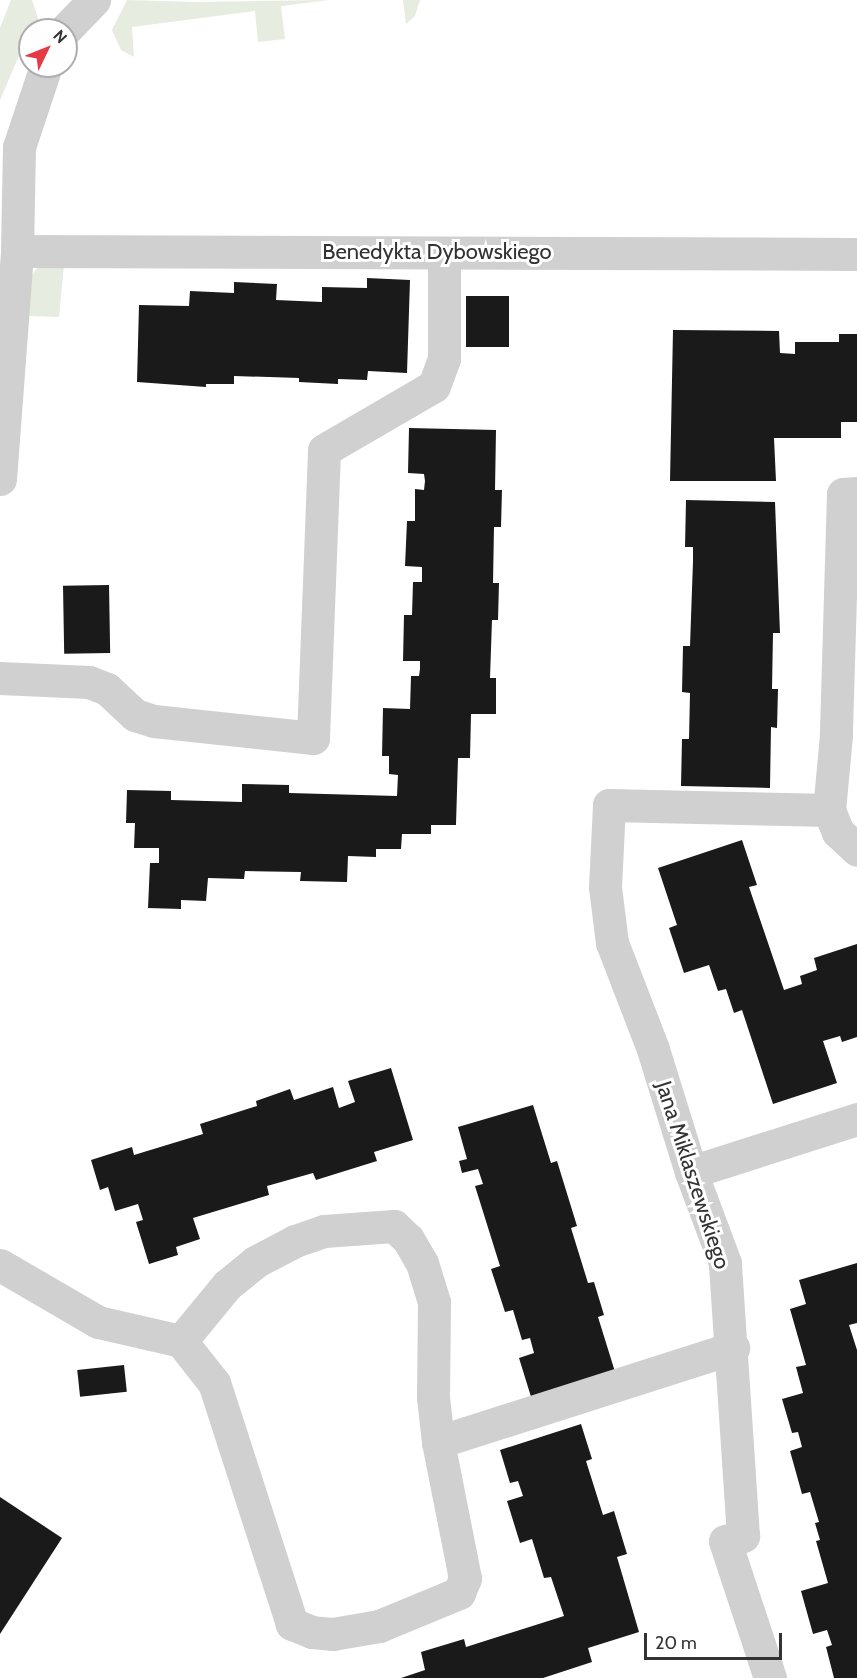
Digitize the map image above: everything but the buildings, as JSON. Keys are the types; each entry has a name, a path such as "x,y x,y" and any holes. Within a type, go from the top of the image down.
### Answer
{"street":[{"path":"77,18 94,0"},
{"path":"0,480 16,251 19,147 42,78"},
{"name":"Benedykta Dybowskiego","path":"16,251 857,254"},
{"path":"0,678 89,682 106,689 135,715 154,721 313,738 324,450 434,386 444,359 444,253"},
{"path":"857,493 843,494 837,735 829,810 838,832 857,850"},
{"name":"Jana Miklaszewskiego","path":"770,1678 725,1541 743,1536 733,1348 725,1263 691,1173 653,1048 612,943 605,887 609,805 829,810"},
{"path":"691,1173 857,1119"},
{"path":"0,1264 98,1322 182,1341 214,1383 292,1623 312,1632 333,1634 379,1626 459,1593 465,1578 438,1442 433,1397 434,1302 422,1263 408,1239 394,1226 324,1231 294,1240 255,1262 221,1291 182,1341"},
{"path":"438,1442 733,1348"}],"shaded area":[{"path":"11,0 32,0 38,18 18,18 18,58 0,100 0,28"},
{"path":"127,0 195,2 329,0 281,6 285,39 258,42 255,11 132,27 134,57 121,50 112,30"},
{"path":"403,0 420,0 415,16 406,24"},
{"path":"64,265 59,317 28,316 30,278 38,267"}]}
